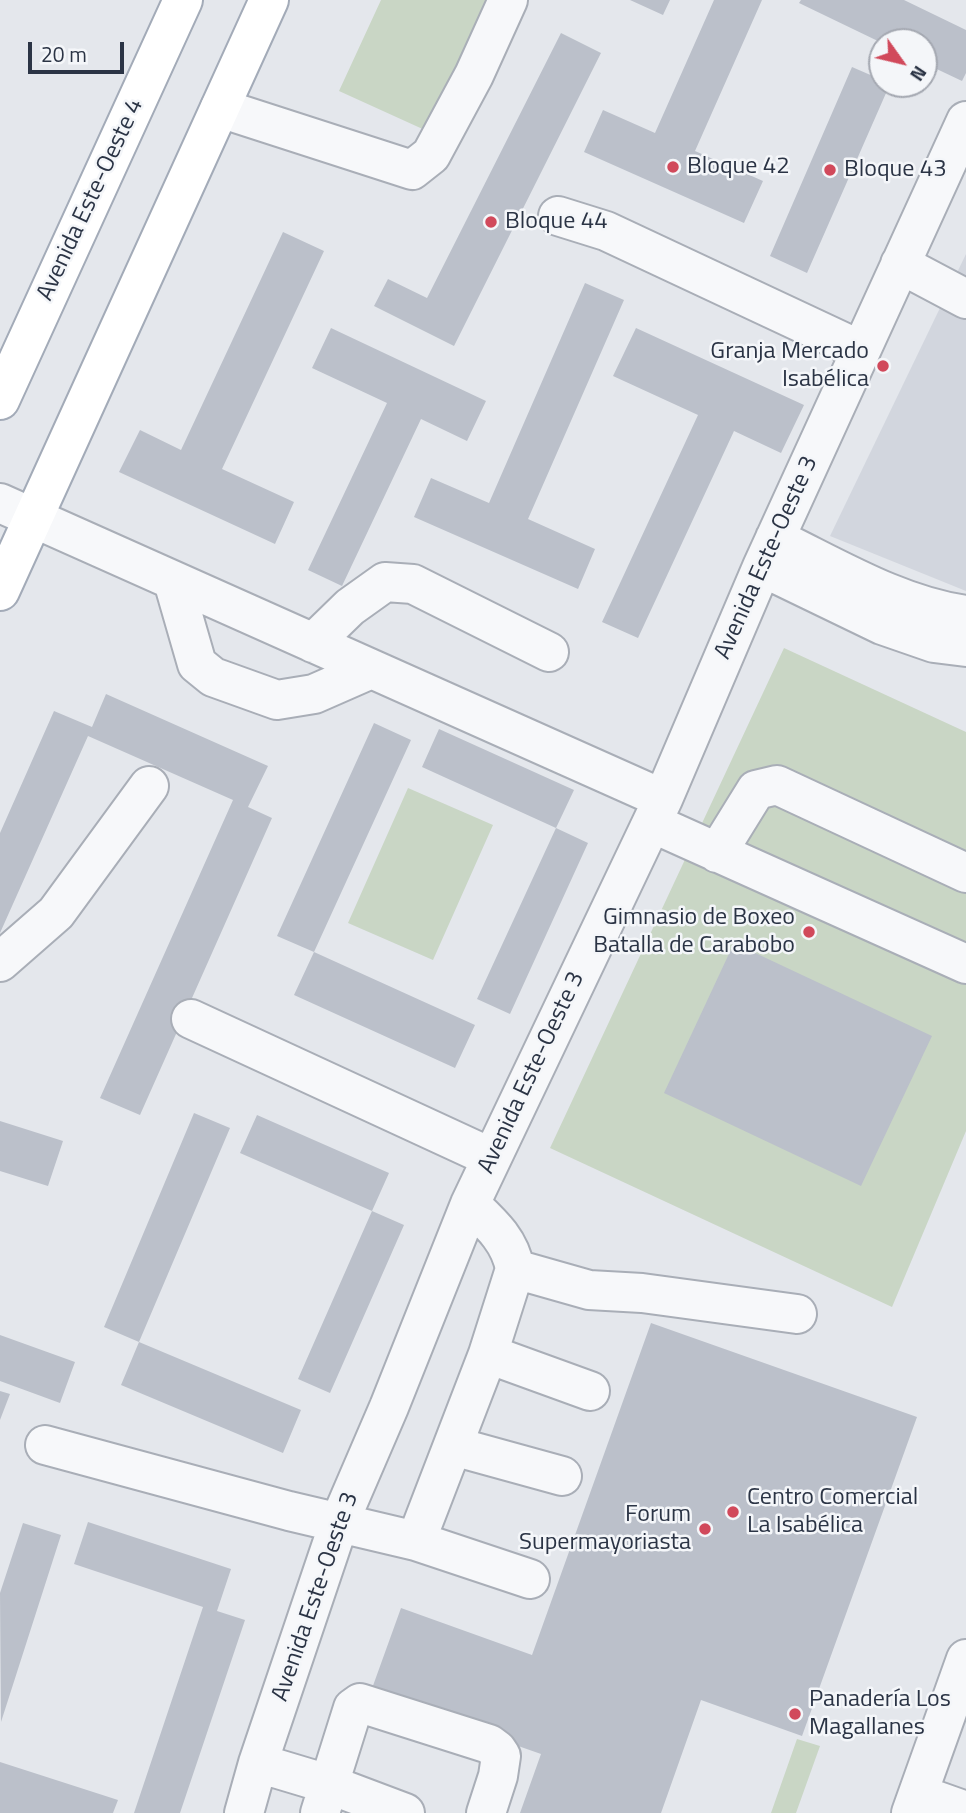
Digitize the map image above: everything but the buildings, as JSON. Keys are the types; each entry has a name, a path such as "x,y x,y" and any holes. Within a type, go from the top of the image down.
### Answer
{"main road":[{"name":"Avenida Este-Oeste 4","path":"0,400 183,0"},
{"path":"0,591 16,510 220,108 269,0"}],"street":[{"path":"220,108 412,170 431,155 474,75 508,0"},
{"name":"Avenida Este-Oeste 3","path":"244,1813 258,1763 339,1523 389,1407 470,1204 657,811 769,552 966,121"},
{"path":"558,216 606,231 860,350"},
{"path":"900,264 966,299"},
{"path":"16,510 370,669 657,811 717,853 966,964"},
{"path":"769,552 943,612 966,615"},
{"path":"769,552 882,625 934,643 966,647"},
{"path":"173,581 197,664 213,677 276,700 314,694 370,669"},
{"path":"313,643 350,607 385,582 413,583 549,652"},
{"path":"717,853 756,790 777,785 966,873"},
{"path":"0,962 56,914 149,786"},
{"path":"191,1020 492,1158"},
{"path":"416,1541 488,1354 515,1269 513,1254 496,1228 470,1204"},
{"path":"515,1269 589,1290 642,1293 797,1314"},
{"path":"488,1354 590,1391"},
{"path":"45,1444 289,1511 416,1541 530,1579"},
{"path":"453,1446 562,1476"},
{"path":"966,1659 958,1705 915,1804 966,1811"},
{"path":"324,1798 353,1707 360,1703 489,1744 497,1750 501,1756 498,1776 486,1813"},
{"path":"258,1763 324,1798 405,1813"}],"shaded area":[{"path":"966,254 966,591 830,536"}],"green space":[{"path":"381,0 486,0 427,131 339,91"},
{"name":"Gimnasio de Boxeo Batalla de Carabobo","path":"784,648 966,732 966,1131 892,1307 550,1148"},
{"path":"408,788 493,825 433,960 348,923"},
{"path":"797,1739 820,1746 796,1813 771,1813"}],"place":[{"name":"Bloque 42","path":"673,167"},
{"name":"Bloque 43","path":"830,170"},
{"name":"Bloque 44","path":"491,222"},
{"name":"Granja Mercado Isabélica","path":"883,366"},
{"name":"Gimnasio de Boxeo Batalla de Carabobo","path":"809,932"},
{"name":"Centro Comercial La Isabélica","path":"733,1512"},
{"name":"Forum Supermayoriasta","path":"705,1529"},
{"name":"Panadería Los Magallanes","path":"795,1714"}]}
